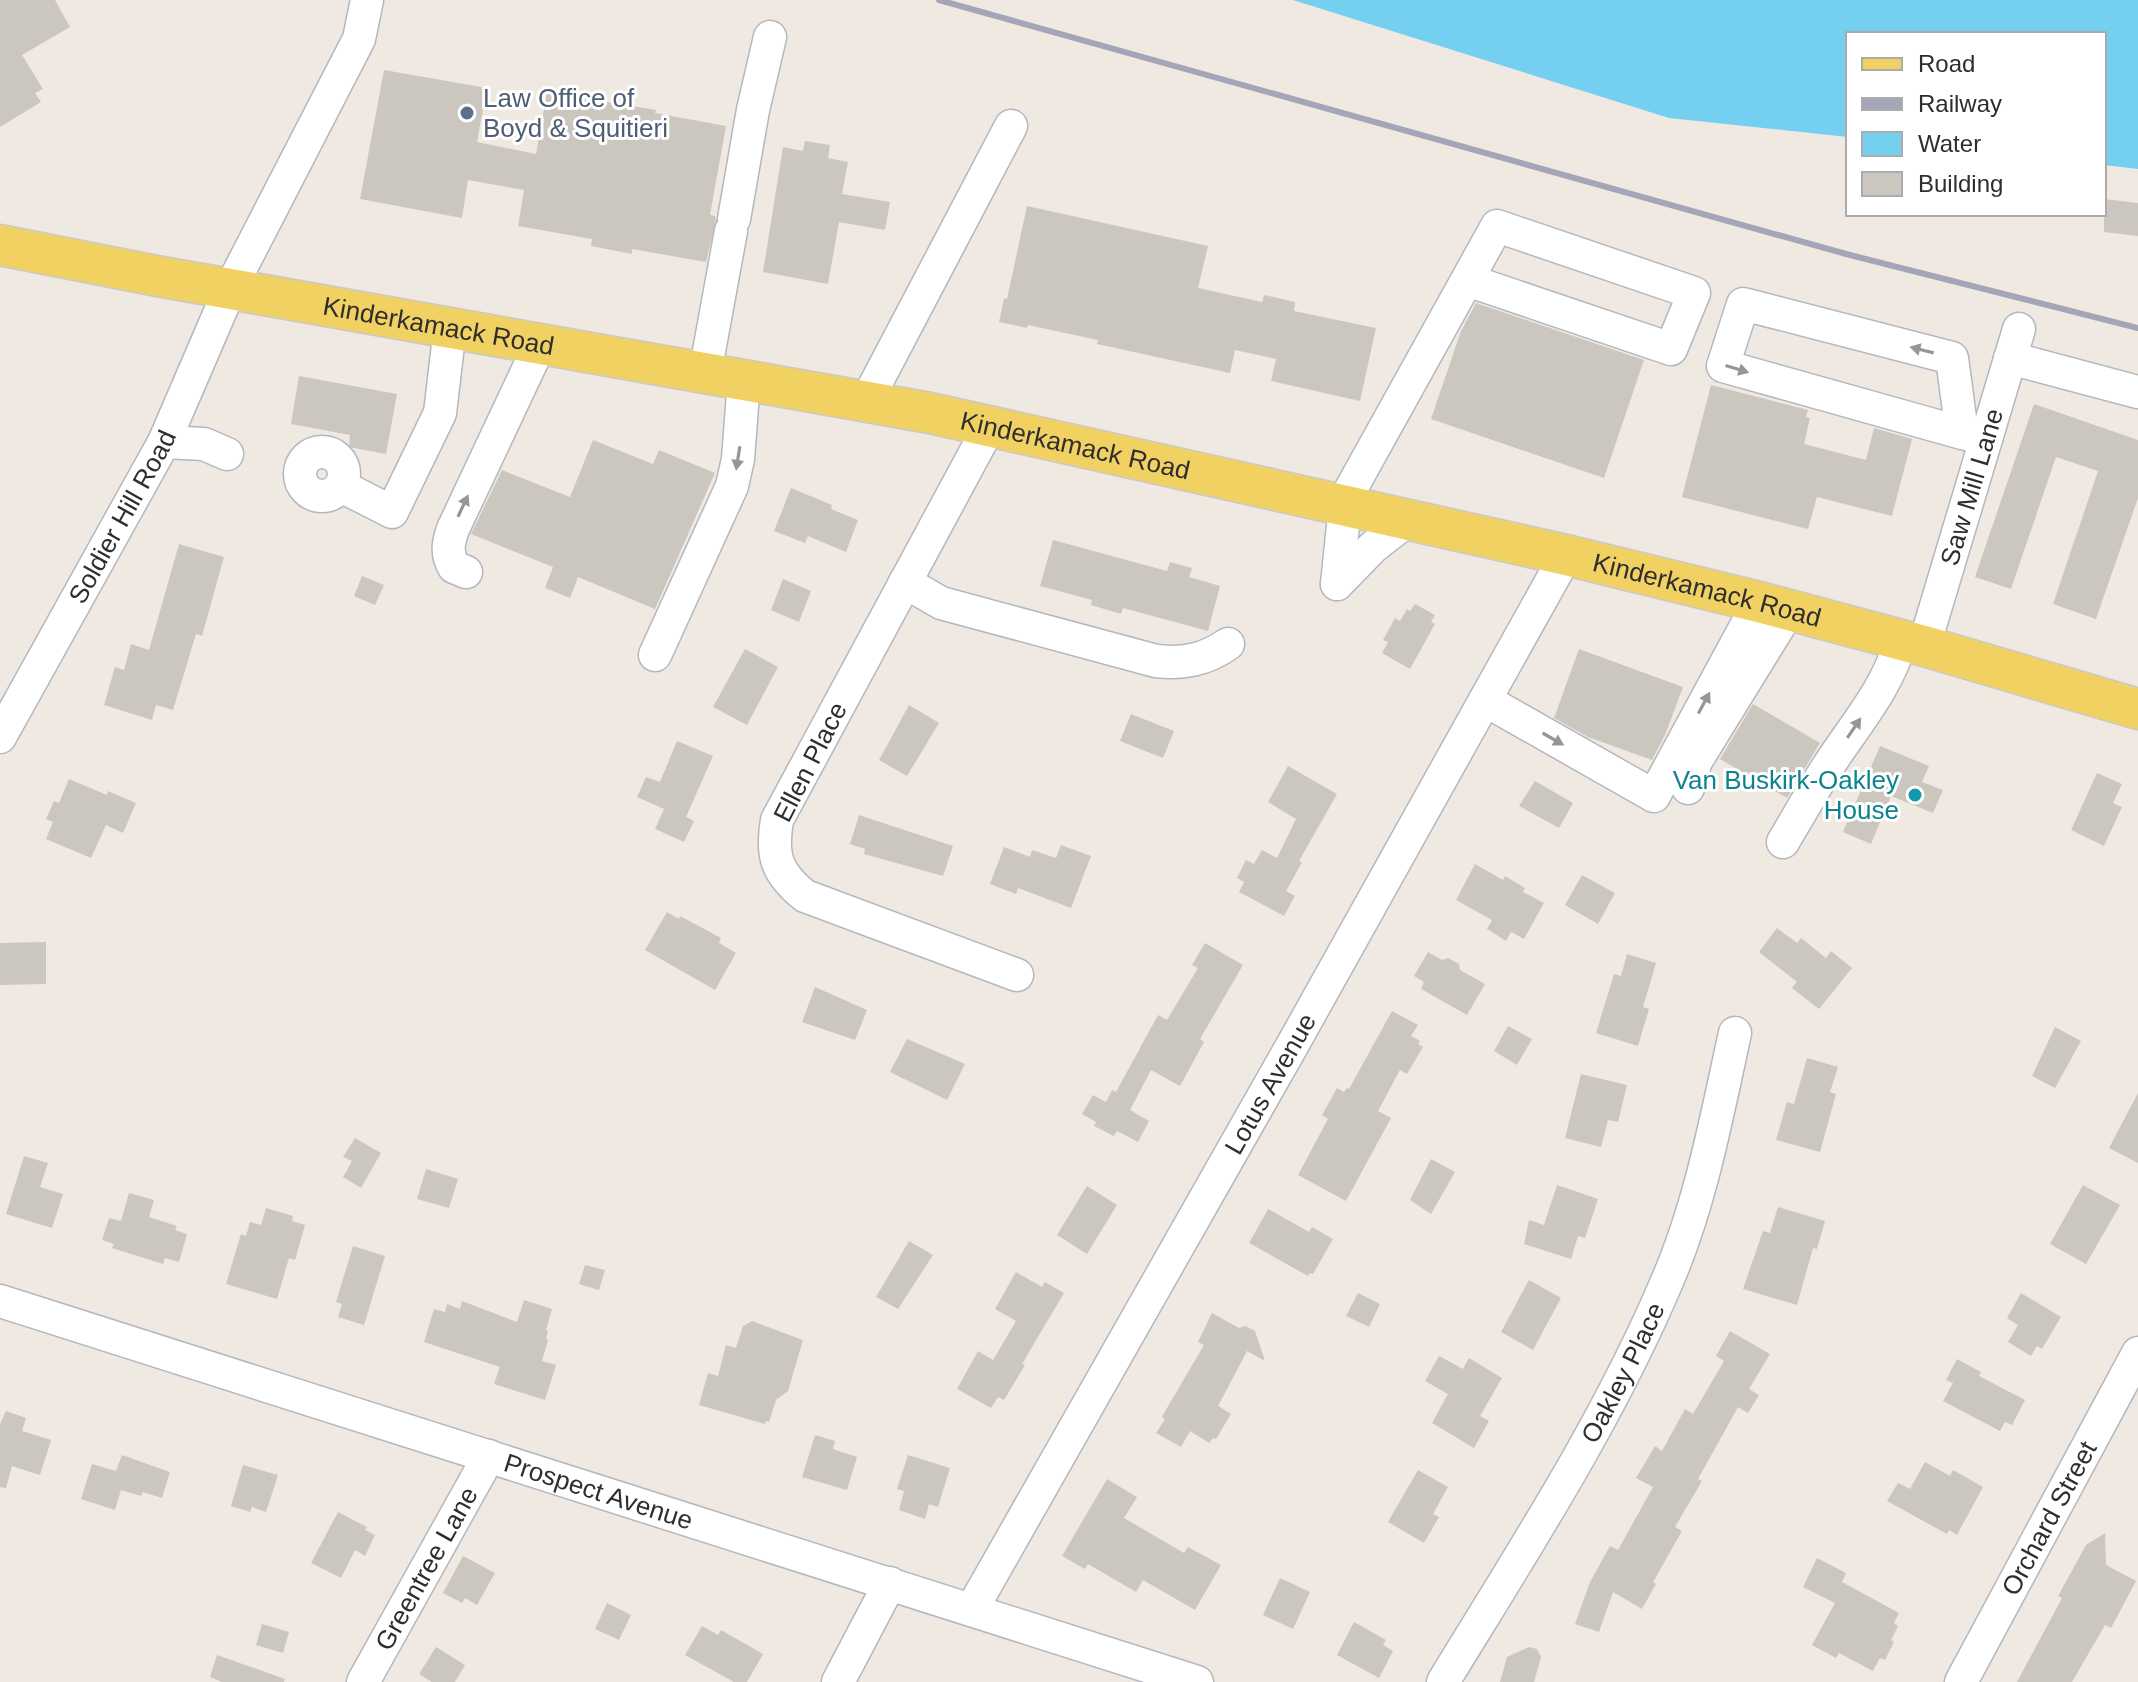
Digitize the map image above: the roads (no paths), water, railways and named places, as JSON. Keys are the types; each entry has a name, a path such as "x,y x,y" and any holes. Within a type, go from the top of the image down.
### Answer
{"main road":[{"name":"Kinderkamack Road","path":"0,245 989,427 1566,555 1774,606 2138,709"}],"street":[{"name":"Soldier Hill Road","path":"0,737 164,442 230,289 359,39 367,0"},
{"path":"705,373 753,110 770,37"},
{"path":"866,402 1011,126"},
{"path":"1408,520 1373,547 1337,584 1343,505 1467,280 1497,226 1694,293 1671,349 1467,280"},
{"path":"1743,304 1952,358 1974,436 1723,366 1743,304"},
{"path":"341,486 392,512 440,413 450,328"},
{"path":"466,572 454,567 449,556 448,545 453,529 540,344"},
{"name":"Saw Mill Lane","path":"1783,842 1881,688 1895,660 1912,643 1974,436 2014,344 2138,392"},
{"path":"655,655 732,486 738,459 744,380"},
{"name":"Ellen Place","path":"989,427 777,820 773,843 778,865 790,884 805,896 1017,975"},
{"path":"164,442 204,444 227,454"},
{"name":"Lotus Avenue","path":"972,1609 1566,555"},
{"path":"905,582 941,603 1156,661 1176,663 1197,660 1228,644"},
{"path":"1485,700 1654,796 1774,606"},
{"path":"1688,788 1690,773 1774,606"},
{"name":"Oakley Place","path":"1443,1682 1579,1458 1646,1328 1687,1227 1735,1033"},
{"name":"Prospect Avenue","path":"0,1301 1197,1682"},
{"name":"Orchard Street","path":"1961,1682 2138,1353"},
{"name":"Greentree Lane","path":"363,1682 489,1456"},
{"path":"838,1682 890,1583"}],"water":[{"path":"1293,0 2138,0 2138,169 2106,165 2106,32 1846,32 1846,137 1669,118"}],"railway":[{"path":"939,0 1846,254 2138,328"}],"place":[{"name":"Law Office of Boyd & Squitieri","path":"467,113"},
{"name":"Van Buskirk-Oakley House","path":"1915,795"}]}
